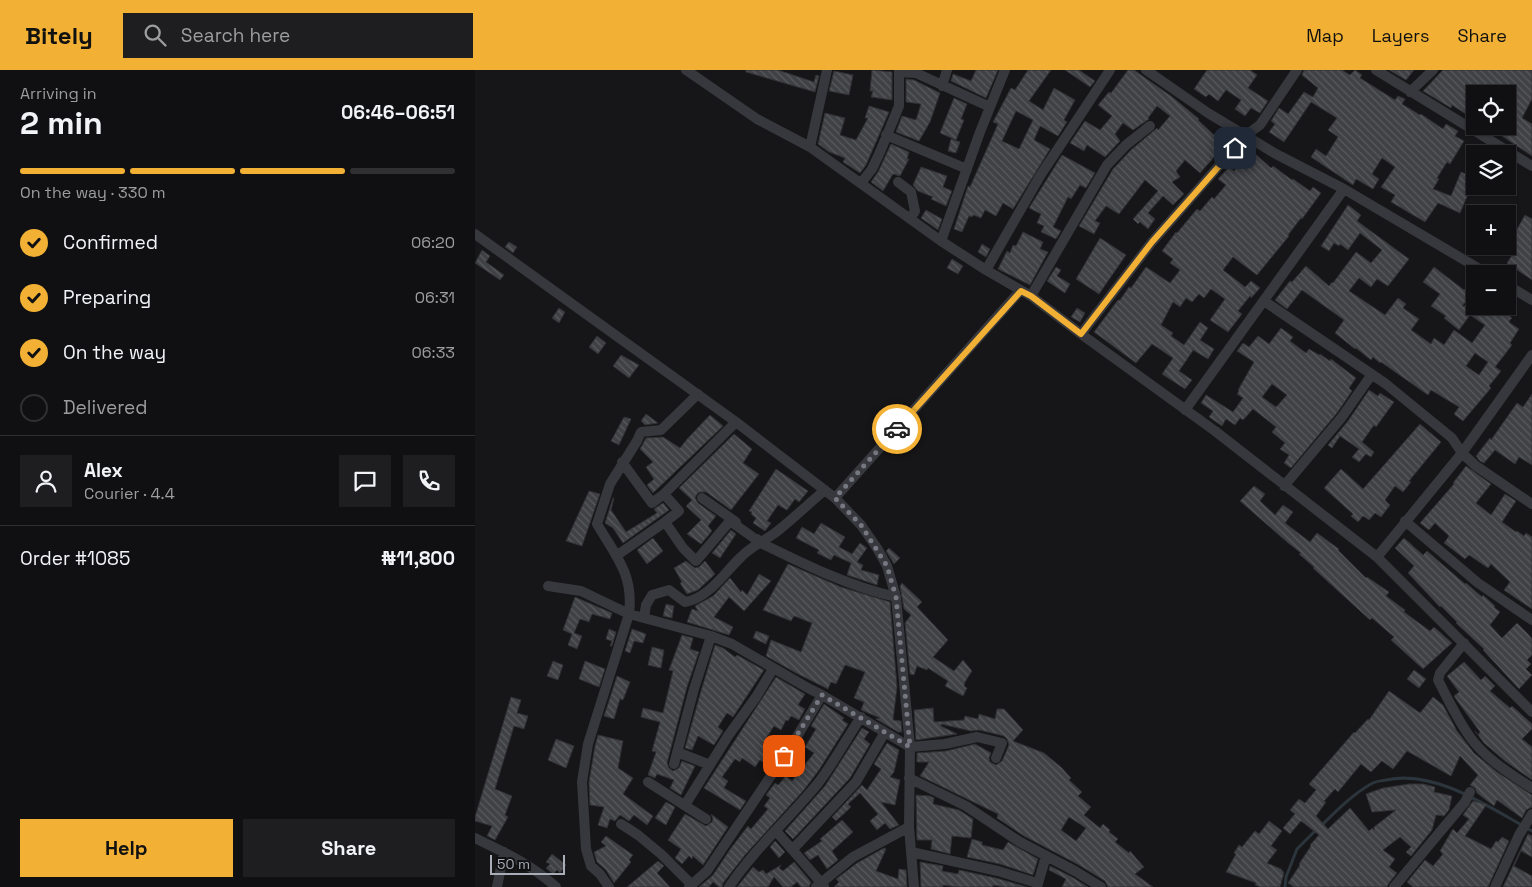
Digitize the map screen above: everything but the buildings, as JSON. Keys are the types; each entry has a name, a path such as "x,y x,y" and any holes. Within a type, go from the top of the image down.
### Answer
{"street":[{"path":"686,70 757,120 810,147 941,241 1031,296 1215,431 1377,557 1532,712"},
{"path":"810,147 827,70"},
{"path":"942,86 947,70"},
{"path":"941,241 1005,70"},
{"path":"1146,70 1208,113 1276,154 1344,189 1473,265"},
{"path":"1081,334 1152,242 1246,135 1260,125 1297,70"},
{"path":"1376,70 1532,166"},
{"path":"1411,92 1433,70"},
{"path":"861,183 881,152 886,135 899,106 899,71 916,74 990,107"},
{"path":"986,270 1040,176 1106,71"},
{"path":"1031,296 1107,165 1126,145 1150,126"},
{"path":"886,135 967,169"},
{"path":"898,182 911,192 915,211 910,220"},
{"path":"1185,410 1344,189"},
{"path":"475,234 698,394 825,490 861,525 877,548 887,566 896,597 910,747 909,827 914,887"},
{"path":"1516,290 1532,300"},
{"path":"835,498 1021,291"},
{"path":"1264,301 1372,374 1452,438 1462,453 1497,481 1532,504"},
{"path":"1377,557 1462,453 1532,355"},
{"path":"1284,486 1342,418 1372,374"},
{"path":"609,887 600,874 591,866 586,848 582,782 588,744 629,614 631,597 627,576 597,524 610,484 641,432 661,430 698,394"},
{"path":"622,462 651,503 664,494 736,422"},
{"path":"644,618 646,605 652,595 669,590 685,602 691,601 723,578 742,556 777,532 825,490"},
{"path":"617,556 679,511 664,494"},
{"path":"702,498 761,543"},
{"path":"665,522 683,548 696,560 730,521 761,543 838,579 896,597"},
{"path":"1405,521 1478,583 1532,620"},
{"path":"548,586 581,592 629,614 711,636 732,644 910,747 945,744 977,737 1002,743 996,758"},
{"path":"674,764 694,689 711,636"},
{"path":"1464,643 1440,673 1438,680 1461,725 1475,744 1511,775 1532,788"},
{"path":"685,805 773,669"},
{"path":"621,824 661,854 690,886 707,871 793,743 822,695"},
{"path":"729,887 745,863 776,831 820,780 861,717"},
{"path":"793,849 856,782 885,732"},
{"path":"677,752 710,765"},
{"path":"909,778 966,806 995,827 1101,887"},
{"path":"648,782 706,819"},
{"path":"1409,887 1397,884 1465,802 1471,792"},
{"path":"1495,887 1519,834 1530,817"},
{"path":"776,831 793,849 820,886 853,857 909,827"},
{"path":"475,838 540,873 556,887"},
{"path":"497,887 504,852"},
{"path":"911,852 999,872 1037,885 1046,856"}],"waterway":[{"path":"1321,826 1364,788 1375,782 1405,778 1443,785 1481,802 1532,831"},
{"path":"1285,887 1286,877 1297,849 1316,830"}],"way so far":[{"path":"784,756 822,695 910,747 896,597 887,566 861,525 835,498 897,429"}],"route":[{"path":"897,429 1021,291 1031,296 1081,334 1152,242 1235,148"}]}
